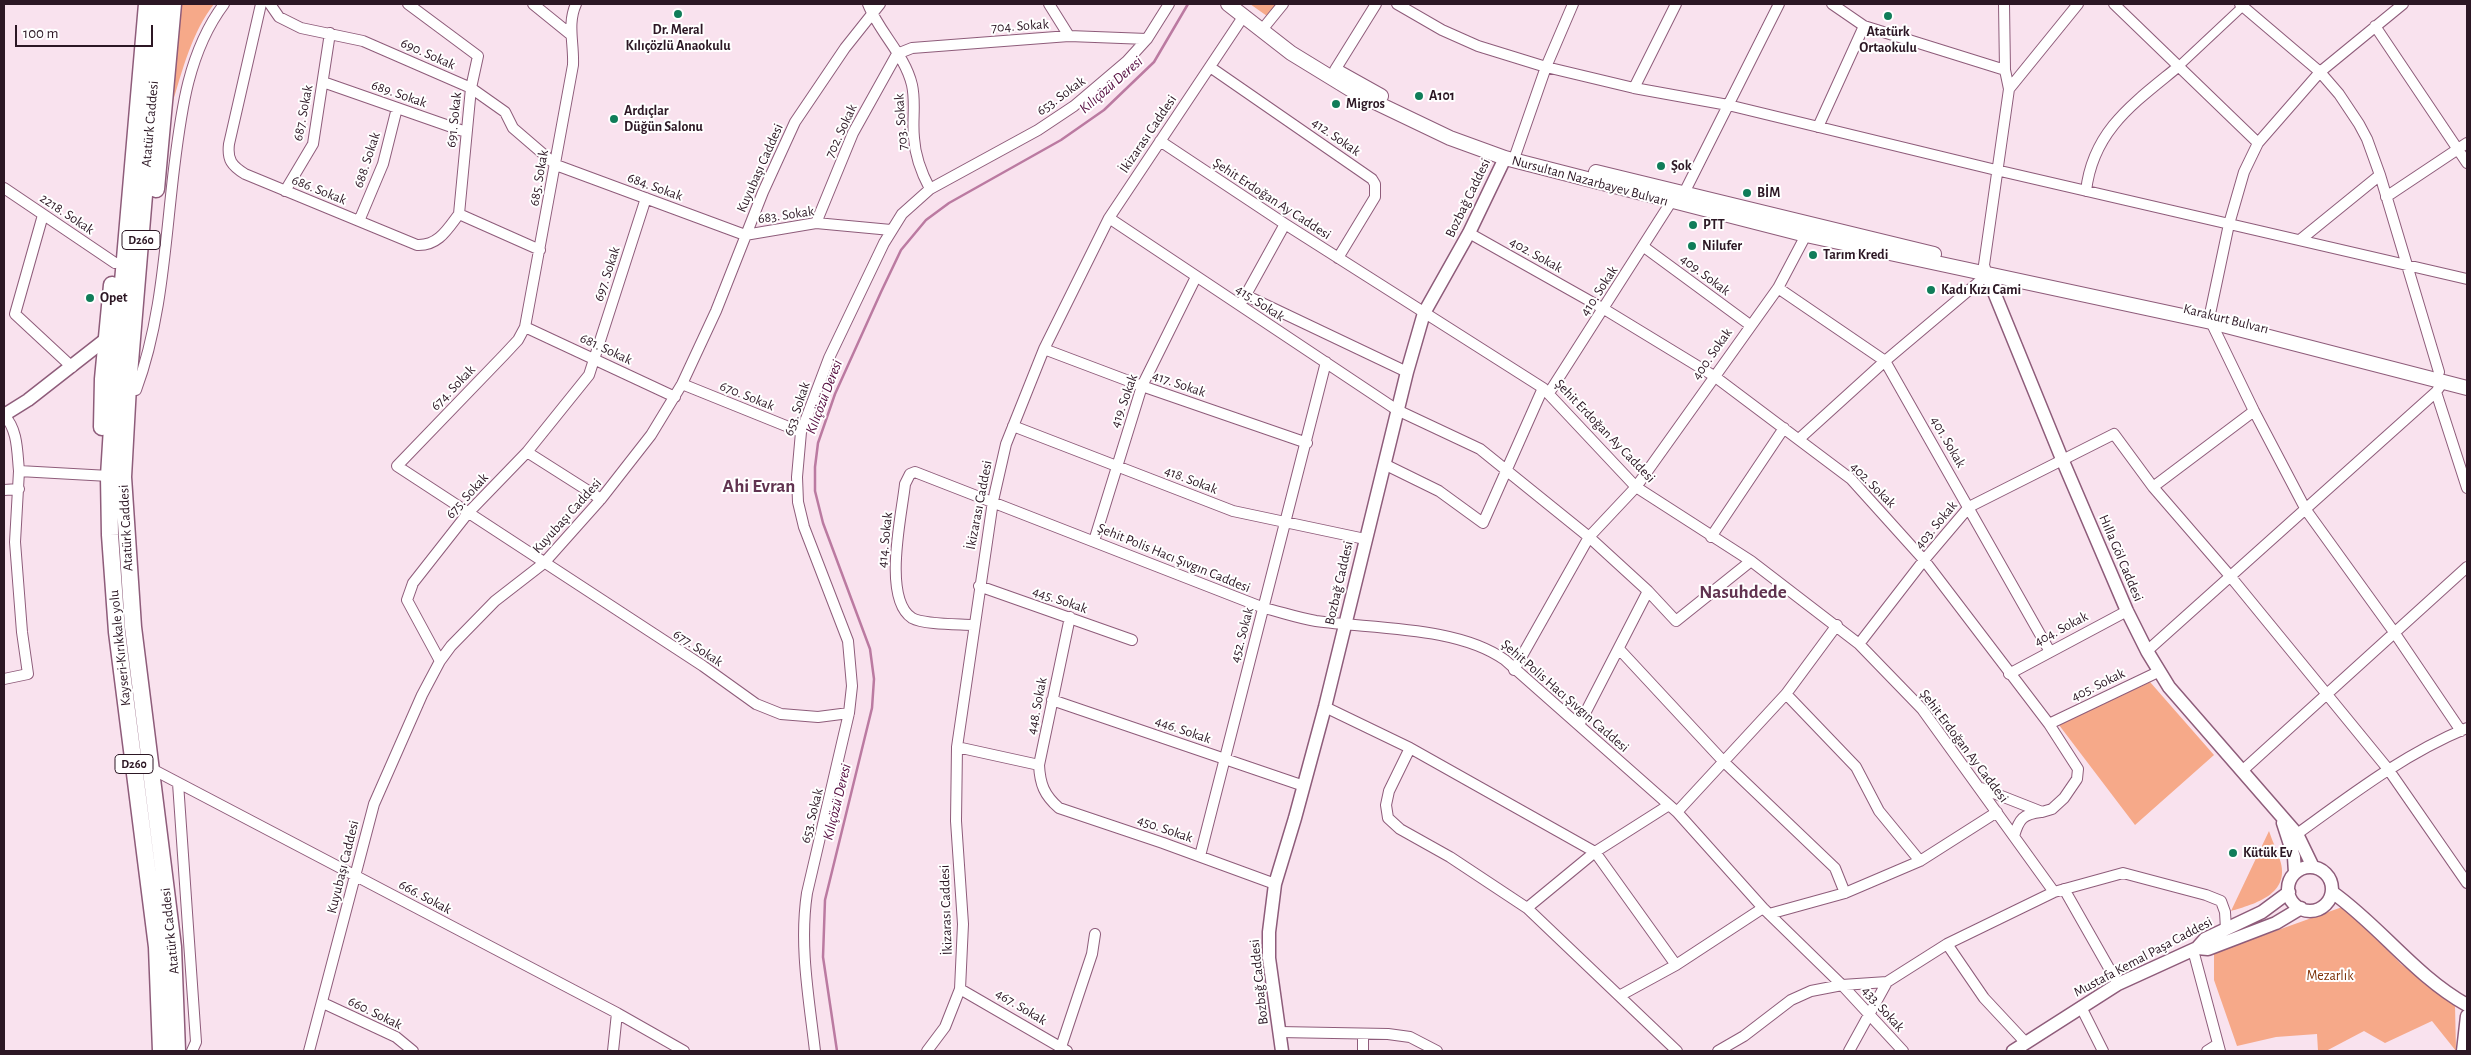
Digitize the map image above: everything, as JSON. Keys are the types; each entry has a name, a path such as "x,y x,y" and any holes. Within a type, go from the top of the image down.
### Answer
{"highway":[{"path":"139,4 103,379 102,455 116,476 129,453 173,4"},
{"name":"Kayseri-Kırıkkale yolu","path":"147,4 116,363 116,476 110,535 117,632 157,947 161,1051"},
{"name":"Atatürk Caddesi","path":"160,4 128,386 116,476 173,947 176,1051"}],"main road":[{"name":"Nursultan Nazarbayev Bulvarı","path":"1228,4 1243,10 1324,74 1380,106 1450,138 1677,198 1985,270"},
{"name":"Nursultan Nazarbayev Bulvarı","path":"1264,27 1384,98 1510,155"},
{"name":"Nursultan Nazarbayev Bulvarı","path":"1677,198 1806,235 1985,270"},
{"name":"Karakurt Bulvarı","path":"1985,270 2211,318 2439,382 2467,388"},
{"name":"Karakurt Bulvarı","path":"2439,382 2467,379"}],"street":[{"path":"136,390 155,325 185,93 201,44 224,4"},
{"name":"686. Sokak","path":"261,4 228,151 229,160 234,168 417,245 428,246 438,240 459,214"},
{"name":"690. Sokak","path":"270,4 280,17 289,23 301,28 363,41 471,88 505,112 513,128 556,165"},
{"name":"691. Sokak","path":"408,4 478,56 471,88 459,214"},
{"path":"533,4 570,34"},
{"name":"685. Sokak","path":"525,327 573,65 574,48 570,34 572,13 576,4"},
{"name":"Kuyubaşı Caddesi","path":"309,1051 374,804 422,695 440,661 451,646 495,601 544,563 601,499 630,464 675,397 716,311 745,235 795,122 870,8 880,4"},
{"path":"1049,4 1069,36"},
{"name":"653. Sokak","path":"815,1051 803,943 803,918 807,893 849,713 852,686 848,641 804,526 798,502 797,476 802,432 829,358 891,230 902,214 930,189 1029,135 1074,106 1127,61 1147,39 1169,4"},
{"path":"1264,27 1283,4"},
{"path":"1335,70 1376,4"},
{"path":"1397,4 1442,30 1478,46 1546,66 1634,88 1728,105 1996,170 2467,279"},
{"path":"1510,155 1573,4"},
{"path":"1634,88 1676,4"},
{"name":"410. Sokak","path":"1384,464 1439,491 1482,523 1546,390 1604,309 1677,198 1780,4"},
{"path":"1832,4 1864,26 2005,70"},
{"path":"1799,439 1985,270 1996,170 2009,88 2005,70 2004,4"},
{"path":"2009,88 2078,4"},
{"path":"2114,4 2258,143"},
{"path":"2297,834 2388,769 2411,755 2464,730 2306,510 2254,412 2211,318 2229,224 2244,172 2258,143 2320,72 2404,4"},
{"path":"2086,191 2088,170 2108,130 2126,110 2179,66 2243,5 2320,72 2339,94 2359,124 2380,174 2407,264 2467,488"},
{"name":"703. Sokak","path":"870,8 897,54 911,84 915,113 914,139 917,157 930,189"},
{"name":"İkizarası Caddesi","path":"927,1051 945,1027 960,989 963,924 956,821 958,747 973,625 992,501 1001,462 1013,426 1044,349 1109,218 1210,67 1243,10"},
{"path":"1818,127 1864,26"},
{"path":"2375,26 2467,163"},
{"name":"687. Sokak","path":"285,191 313,144 330,34"},
{"name":"704. Sokak","path":"897,54 912,48 1069,36 1147,39"},
{"name":"702. Sokak","path":"816,223 853,133 897,54"},
{"name":"412. Sokak","path":"1210,67 1372,179 1375,184 1375,197 1338,258"},
{"name":"689. Sokak","path":"323,82 466,132"},
{"name":"688. Sokak","path":"360,221 383,164 397,108"},
{"name":"Şehit Erdoğan Ay Caddesi","path":"1160,141 1285,224 1546,390 1636,486 1711,537 1751,561 1837,625 1859,644 1922,709 2014,836 2059,891 2118,984"},
{"path":"2386,197 2467,143"},
{"name":"Bozbağ Caddesi","path":"1282,1051 1268,946 1275,884 1325,707 1397,410 1424,313 1510,155"},
{"name":"684. Sokak","path":"556,165 745,235"},
{"path":"2300,240 2380,174"},
{"name":"2218. Sokak","path":"4,188 115,263"},
{"name":"697. Sokak","path":"594,359 646,198"},
{"path":"459,214 540,250"},
{"path":"43,215 15,314 72,367"},
{"name":"415. Sokak","path":"1109,218 1397,410 1480,449 1589,537 1648,591 1676,621 1751,561"},
{"name":"683. Sokak","path":"745,235 816,223 891,230"},
{"path":"1239,306 1285,224"},
{"name":"402. Sokak","path":"1469,233 1604,309 1714,376 1851,479 1924,560 2008,674 2049,724 2078,769 2077,779 2064,798 2052,809 2042,812"},
{"name":"400. Sokak","path":"1514,670 1589,537 1636,486 1778,288 1806,235"},
{"name":"409. Sokak","path":"1644,247 1750,326"},
{"name":"Hılla Göl Caddesi","path":"1985,270 2062,459 2127,610 2158,672 2181,702 2283,821"},
{"name":"419. Sokak","path":"1094,541 1142,386 1196,277"},
{"name":"401. Sokak","path":"1778,288 1885,361 2049,650"},
{"path":"1245,295 1407,372"},
{"name":"681. Sokak","path":"525,327 675,397"},
{"name":"674. Sokak","path":"397,466 518,340 525,327"},
{"path":"4,680 28,674 22,632 15,542 20,471 15,431 11,422 4,415 28,400 106,339"},
{"name":"417. Sokak","path":"1044,349 1142,386 1307,443"},
{"name":"675. Sokak","path":"440,661 407,600 413,583 468,513 527,452 575,395 589,375 594,359"},
{"name":"452. Sokak","path":"1200,856 1223,758 1264,608 1284,523 1307,443 1326,362"},
{"path":"2147,651 2306,510 2439,382"},
{"name":"670. Sokak","path":"682,384 802,432"},
{"path":"2254,412 2153,487 2230,576 2388,769 2467,883"},
{"name":"418. Sokak","path":"1013,426 1233,511 1365,539"},
{"path":"1711,537 1784,428"},
{"name":"403. Sokak","path":"1859,644 1924,560 1969,507 2114,434 2153,487"},
{"path":"527,452 601,499"},
{"name":"677. Sokak","path":"397,466 756,704 781,714 818,717 849,713"},
{"path":"20,471 116,476"},
{"name":"414. Sokak","path":"923,474 914,472 906,480 895,573 896,588 906,612 919,621 973,625"},
{"name":"Şehit Polis Hacı Şıvgın Caddesi","path":"923,474 1264,608 1314,620 1458,638 1494,652 1673,808 1766,911 1842,984"},
{"path":"4,490 19,489"},
{"path":"4,545 15,542"},
{"path":"2242,771 2467,567"},
{"name":"445. Sokak","path":"979,586 1132,640"},
{"path":"1579,725 1648,591"},
{"name":"404. Sokak","path":"2008,674 2049,650 2127,610"},
{"name":"448. Sokak","path":"1048,799 1043,790 1039,765 1070,617"},
{"path":"1527,908 1595,852 1673,808 1724,762 1786,694 1837,625"},
{"path":"1619,649 1724,762 1835,868 1846,893"},
{"name":"405. Sokak","path":"2049,724 2158,672"},
{"path":"1786,694 1856,767 1880,811 1920,861"},
{"name":"446. Sokak","path":"1052,700 1304,786"},
{"path":"1325,707 1410,748 1595,852 1676,966"},
{"path":"958,747 1039,765"},
{"path":"1410,748 1389,791 1386,805 1388,818 1400,829 1450,857 1527,908 1621,995 1677,1051"},
{"name":"666. Sokak","path":"152,769 617,1013 684,1051"},
{"path":"178,783 196,1042 192,1051"},
{"path":"1981,788 2042,812"},
{"name":"450. Sokak","path":"1048,799 1059,808 1200,856 1275,884"},
{"path":"1621,995 1676,966 1766,911 1846,893 1920,861 1997,812"},
{"path":"2014,836 2018,822 2026,814 2042,812"},
{"path":"2283,821 2297,834 2313,867"},
{"path":"2283,821 2294,857 2295,873"},
{"path":"2313,867 2326,873 2330,879 2332,892 2330,898 2321,908 2308,910 2301,908 2293,902 2289,892 2291,879 2295,873 2313,867"},
{"path":"1848,1051 1887,982 1947,944 2059,891 2123,873 2206,895 2221,902 2226,912 2226,930"},
{"name":"Mustafa Kemal Paşa Caddesi","path":"2013,1051 2118,984 2195,949 2205,939 2262,912 2289,892"},
{"path":"2332,892 2351,906 2424,974 2467,1004"},
{"path":"2207,1051 2219,1048 2195,949 2208,949 2282,920 2301,908"},
{"path":"1064,1049 1092,954 1095,934"},
{"path":"1947,944 1984,998 2026,1043"},
{"path":"1718,1051 1744,1036 1790,1000 1811,991 1842,984 1887,982"},
{"name":"433. Sokak","path":"1842,984 1903,1051"},
{"name":"467. Sokak","path":"960,989 1064,1049"},
{"name":"660. Sokak","path":"323,1003 396,1037 413,1051"},
{"path":"2081,1007 2103,1051"},
{"path":"613,1051 617,1013"},
{"path":"2463,1051 2467,1016"},
{"path":"1280,1032 1410,1037 1437,1051"},
{"path":"1363,1051 1364,1034"}],"green space":[{"path":"179,4 214,4 194,39 172,105"},
{"path":"1250,4 1277,4 1267,16"},
{"path":"2150,682 2214,755 2135,825 2059,725"},
{"path":"2269,831 2280,860 2282,872 2280,881 2276,889 2269,896 2231,911"},
{"name":"Mezarlık","path":"2345,906 2401,964 2455,1005 2456,1051 2432,1021 2385,1043 2364,1031 2326,1051 2318,1051 2317,1034 2276,1037 2237,1046 2214,980 2214,953"}],"waterway":[{"name":"Kılıçözü Deresi","path":"837,1051 823,957 825,900 872,708 874,679 870,649 823,523 815,491 818,443 835,394 901,250 926,220 949,203 1061,140 1104,110 1154,62 1188,4"}],"place":[{"name":"Dr. Meral Kılıçözlü Anaokulu","path":"678,14"},
{"name":"Atatürk Ortaokulu","path":"1888,16"},
{"name":"A101","path":"1419,96"},
{"name":"Migros","path":"1336,104"},
{"name":"Ardıçlar Düğün Salonu","path":"614,119"},
{"name":"Şok","path":"1661,166"},
{"name":"BİM","path":"1747,193"},
{"name":"PTT","path":"1693,225"},
{"name":"Nilufer","path":"1692,246"},
{"name":"Tarım Kredi","path":"1813,255"},
{"name":"Kadı Kızı Cami","path":"1931,290"},
{"name":"Opet","path":"90,298"},
{"name":"Kütük Ev","path":"2233,853"}],"district":[{"name":"Ahi Evran","path":"759,486"},
{"name":"Nasuhdede","path":"1743,592"}]}
